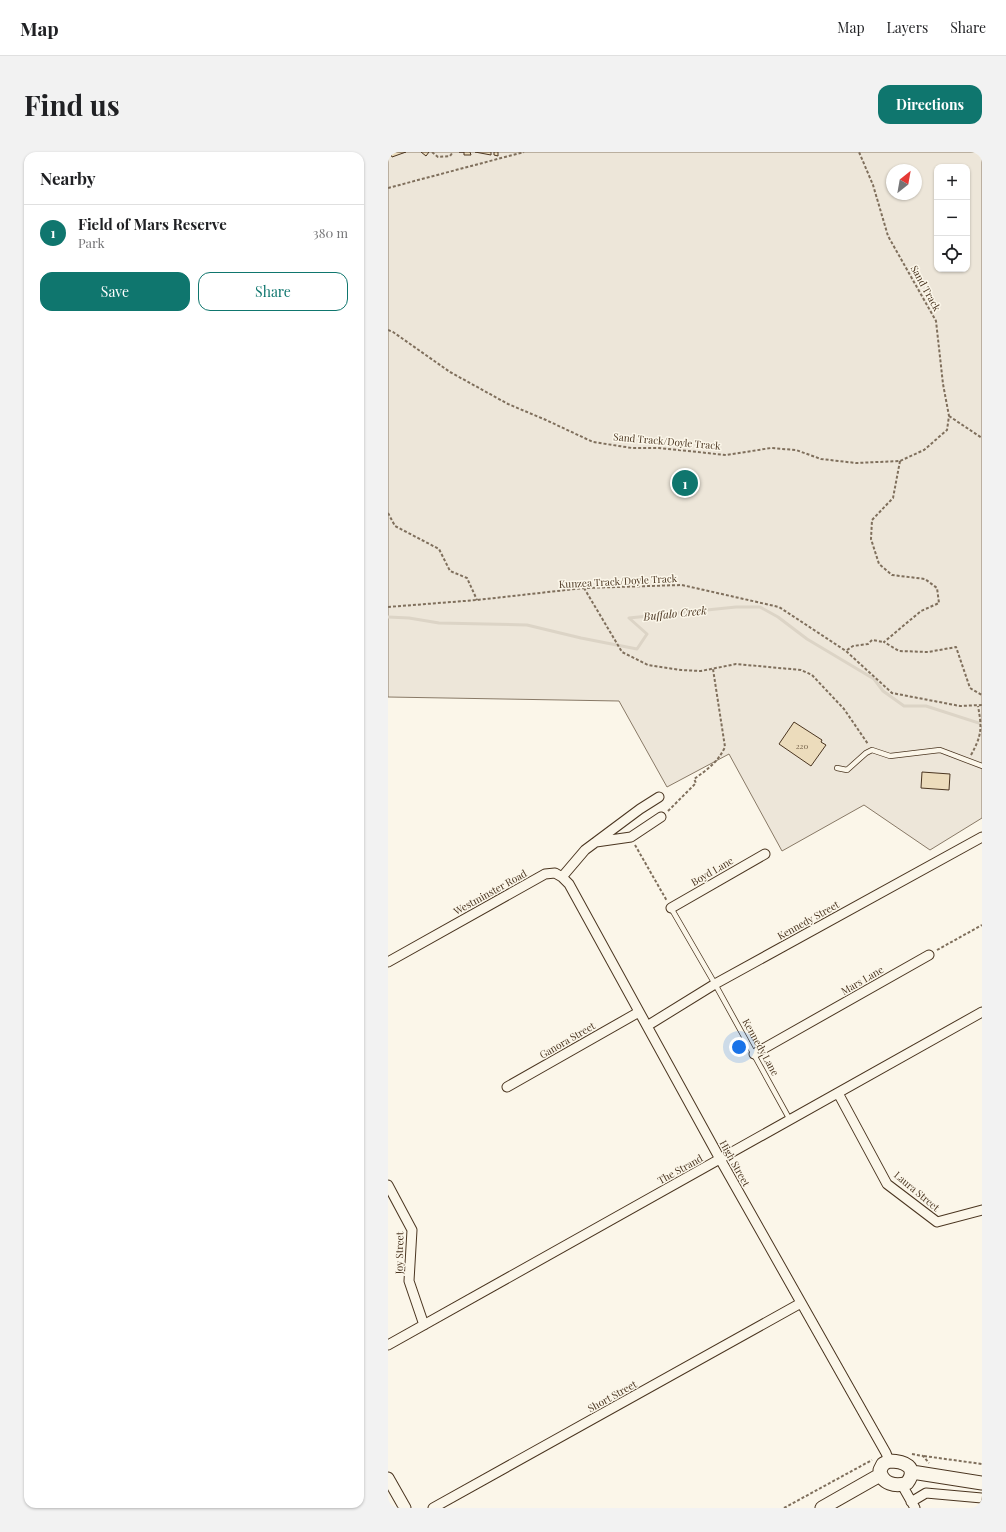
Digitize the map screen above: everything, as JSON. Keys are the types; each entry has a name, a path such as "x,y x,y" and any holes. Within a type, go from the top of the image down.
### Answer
{"main road":[{"path":"889,1461 906,1464 910,1468 912,1472 911,1478 907,1483 902,1485 886,1482 880,1475 880,1470 883,1464 889,1461"},
{"path":"912,1472 982,1483"},
{"path":"822,1508 880,1475"}],"street":[{"path":"562,877 585,850 659,797"},
{"path":"596,842 601,843 631,837 661,817"},
{"name":"Kennedy Street","path":"647,1026 715,984 982,837"},
{"name":"Boyd Lane","path":"671,908 765,854"},
{"name":"Westminster Road","path":"388,962 545,874 554,873 562,877"},
{"name":"High Street","path":"562,877 569,884 720,1159 886,1453 889,1461"},
{"name":"Mars Lane","path":"754,1054 929,955"},
{"name":"Ganora Street","path":"507,1087 639,1012"},
{"name":"The Strand","path":"388,1345 982,1012"},
{"name":"Laura Street","path":"838,1093 887,1184 937,1222 982,1210"},
{"name":"Joy Street","path":"388,1185 412,1230 409,1281 424,1325"},
{"name":"Short Street","path":"433,1508 801,1302"},
{"path":"388,1478 392,1495 405,1508"},
{"path":"902,1485 913,1505 926,1493 982,1498"}],"lane":[{"path":"837,768 847,770 866,753 872,750 890,756 940,750 982,766"},
{"path":"671,908 715,984"},
{"name":"Kennedy Lane","path":"715,984 790,1120"}],"path":[{"path":"432,152 438,157 450,156 453,152"},
{"path":"388,188 524,152"},
{"name":"Sand Track","path":"859,152 873,185 888,236 936,321 943,384 949,416"},
{"name":"Sand Track/Doyle Track","path":"388,330 450,372 508,404 593,442 632,448 659,448 726,455 772,448 796,450 821,459 856,463 900,461"},
{"path":"884,642 921,611 939,603 937,588 925,579 892,575 879,564 871,538 872,520 893,498 900,461 924,450 947,430 949,416 982,438"},
{"path":"388,513 395,526 439,549 450,571 467,578 477,600"},
{"name":"Kunzea Track/Doyle Track","path":"388,607 477,600 584,588 682,585 779,607 846,651 892,694 960,706 982,705"},
{"path":"584,588 622,652 648,665 681,670 701,671 736,664 801,670 812,675 844,709 872,750"},
{"path":"846,651 853,646 868,644 872,640 884,642 899,651 928,652 956,647 970,688 982,695"},
{"path":"661,817 696,783 694,779 711,767 725,747 713,669"},
{"path":"968,760 979,740 981,721 978,706"},
{"path":"631,837 671,908"},
{"path":"929,955 982,925"},
{"path":"923,1456 982,1464"},
{"path":"784,1508 872,1460"}],"shaded area":[{"path":"388,152 982,152 982,818 930,850 864,805 782,851 729,754 667,787 619,701 388,697"}],"building":[{"path":"390,152 406,152 392,157"},
{"path":"421,152 429,152 426,156"},
{"path":"464,152 470,152 471,155 464,155"},
{"path":"475,152 491,152 491,155"},
{"path":"494,152 498,152 498,156 494,155"},
{"path":"794,722 822,740 821,742 826,745 811,766 779,744"},
{"path":"922,772 950,774 949,790 921,788"}],"waterway":[{"name":"Buffalo Creek","path":"388,617 409,618 439,623 527,625 637,649 647,634 629,618 736,607 760,607 778,617 807,639 874,679 883,691 904,706 926,706 982,724"}],"place":[{"name":"Field of Mars Reserve","path":"685,483"}]}
